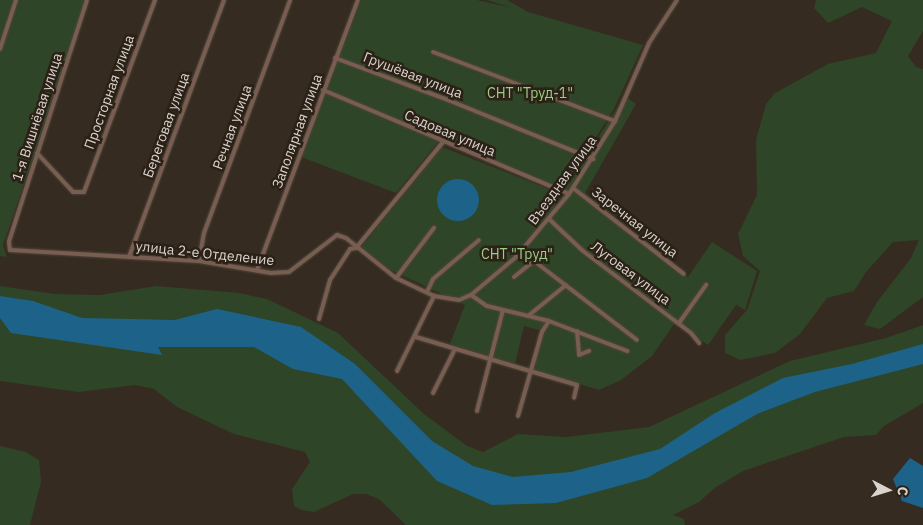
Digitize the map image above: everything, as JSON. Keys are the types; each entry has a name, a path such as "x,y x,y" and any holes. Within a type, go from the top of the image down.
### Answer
{"street":[{"path":"0,49 16,0"},
{"name":"1-я Вишнёвая улица","path":"9,242 36,153 87,0"},
{"name":"Просторная улица","path":"36,153 73,192 84,192 155,0"},
{"name":"Береговая улица","path":"129,257 224,0"},
{"name":"Речная улица","path":"199,261 204,233 290,0"},
{"name":"Заполярная улица","path":"258,270 323,90 358,0"},
{"name":"Въездная улица","path":"472,295 522,250 550,220 569,194 593,159 615,121 649,44 677,0"},
{"path":"433,52 615,121"},
{"name":"Грушёвая улица","path":"335,58 593,159"},
{"name":"Садовая улица","path":"323,90 569,194"},
{"path":"319,319 330,280 350,249 356,248 443,142"},
{"name":"Заречная улица","path":"573,188 684,274"},
{"name":"Луговая улица","path":"550,220 583,251 679,322 699,343"},
{"path":"396,278 434,228"},
{"name":"улица 2-е Отделение","path":"9,242 10,250 18,253 199,261 258,270 289,272 336,235 346,238 356,248 396,278 434,296"},
{"path":"427,292 433,279 479,240"},
{"path":"522,250 637,340"},
{"path":"514,277 534,261"},
{"path":"528,316 566,285"},
{"path":"679,322 706,285"},
{"path":"398,371 416,337 434,296 459,300 472,295 487,306 550,321 627,351"},
{"path":"477,411 492,361 503,310"},
{"path":"518,416 542,332 550,321"},
{"path":"577,332 579,356 590,351"},
{"path":"416,337 492,361 577,384 574,398"},
{"path":"433,393 455,349"}],"green space":[{"path":"0,0 87,0 3,245 7,257 0,256"},
{"name":"СНТ \"Труд-1\"","path":"361,0 477,0 512,8 487,0 507,0 528,12 643,45 614,109 562,190 439,141 396,193 301,157"},
{"path":"816,0 923,0 923,31 908,56 916,67 923,69 923,297 880,329 864,325 877,302 911,258 919,240 893,242 866,272 854,291 827,298 800,334 775,353 740,360 725,353 725,335 747,310 760,271 743,256 738,234 757,195 756,140 766,104 775,93 828,64 876,53 892,21 862,7 828,23 814,8"},
{"name":"СНТ \"Труд\"","path":"625,96 636,104 585,193 688,277 712,242 757,271 745,310 736,305 708,345 674,324 652,356 621,380 599,390 534,370 543,331 524,326 515,364 450,344 465,305 389,269 361,247 442,147 561,194"},
{"path":"0,286 55,294 100,295 156,286 239,293 267,299 338,333 424,414 467,446 483,452 518,434 566,437 649,427 790,361 886,338 923,325 923,403 884,426 876,435 844,437 743,471 716,487 699,502 673,515 684,519 685,525 406,525 379,499 366,494 353,494 314,512 302,510 294,506 292,489 310,462 305,452 234,434 177,407 154,389 135,385 78,392 0,381"},
{"path":"0,446 26,452 39,460 41,482 30,525 0,525"}],"water":[{"path":"462,179 470,182 476,188 479,200 476,212 470,218 454,221 446,218 440,212 437,196 440,188 446,182"},
{"path":"0,296 33,301 82,318 175,320 217,309 301,327 355,364 432,441 473,466 513,477 571,472 660,449 715,413 783,378 852,364 923,344 923,364 815,392 757,414 647,478 556,503 492,505 437,481 342,379 293,369 254,347 158,347 162,355 11,333 0,318"},
{"path":"910,458 923,466 923,508 902,501 893,479"}]}
